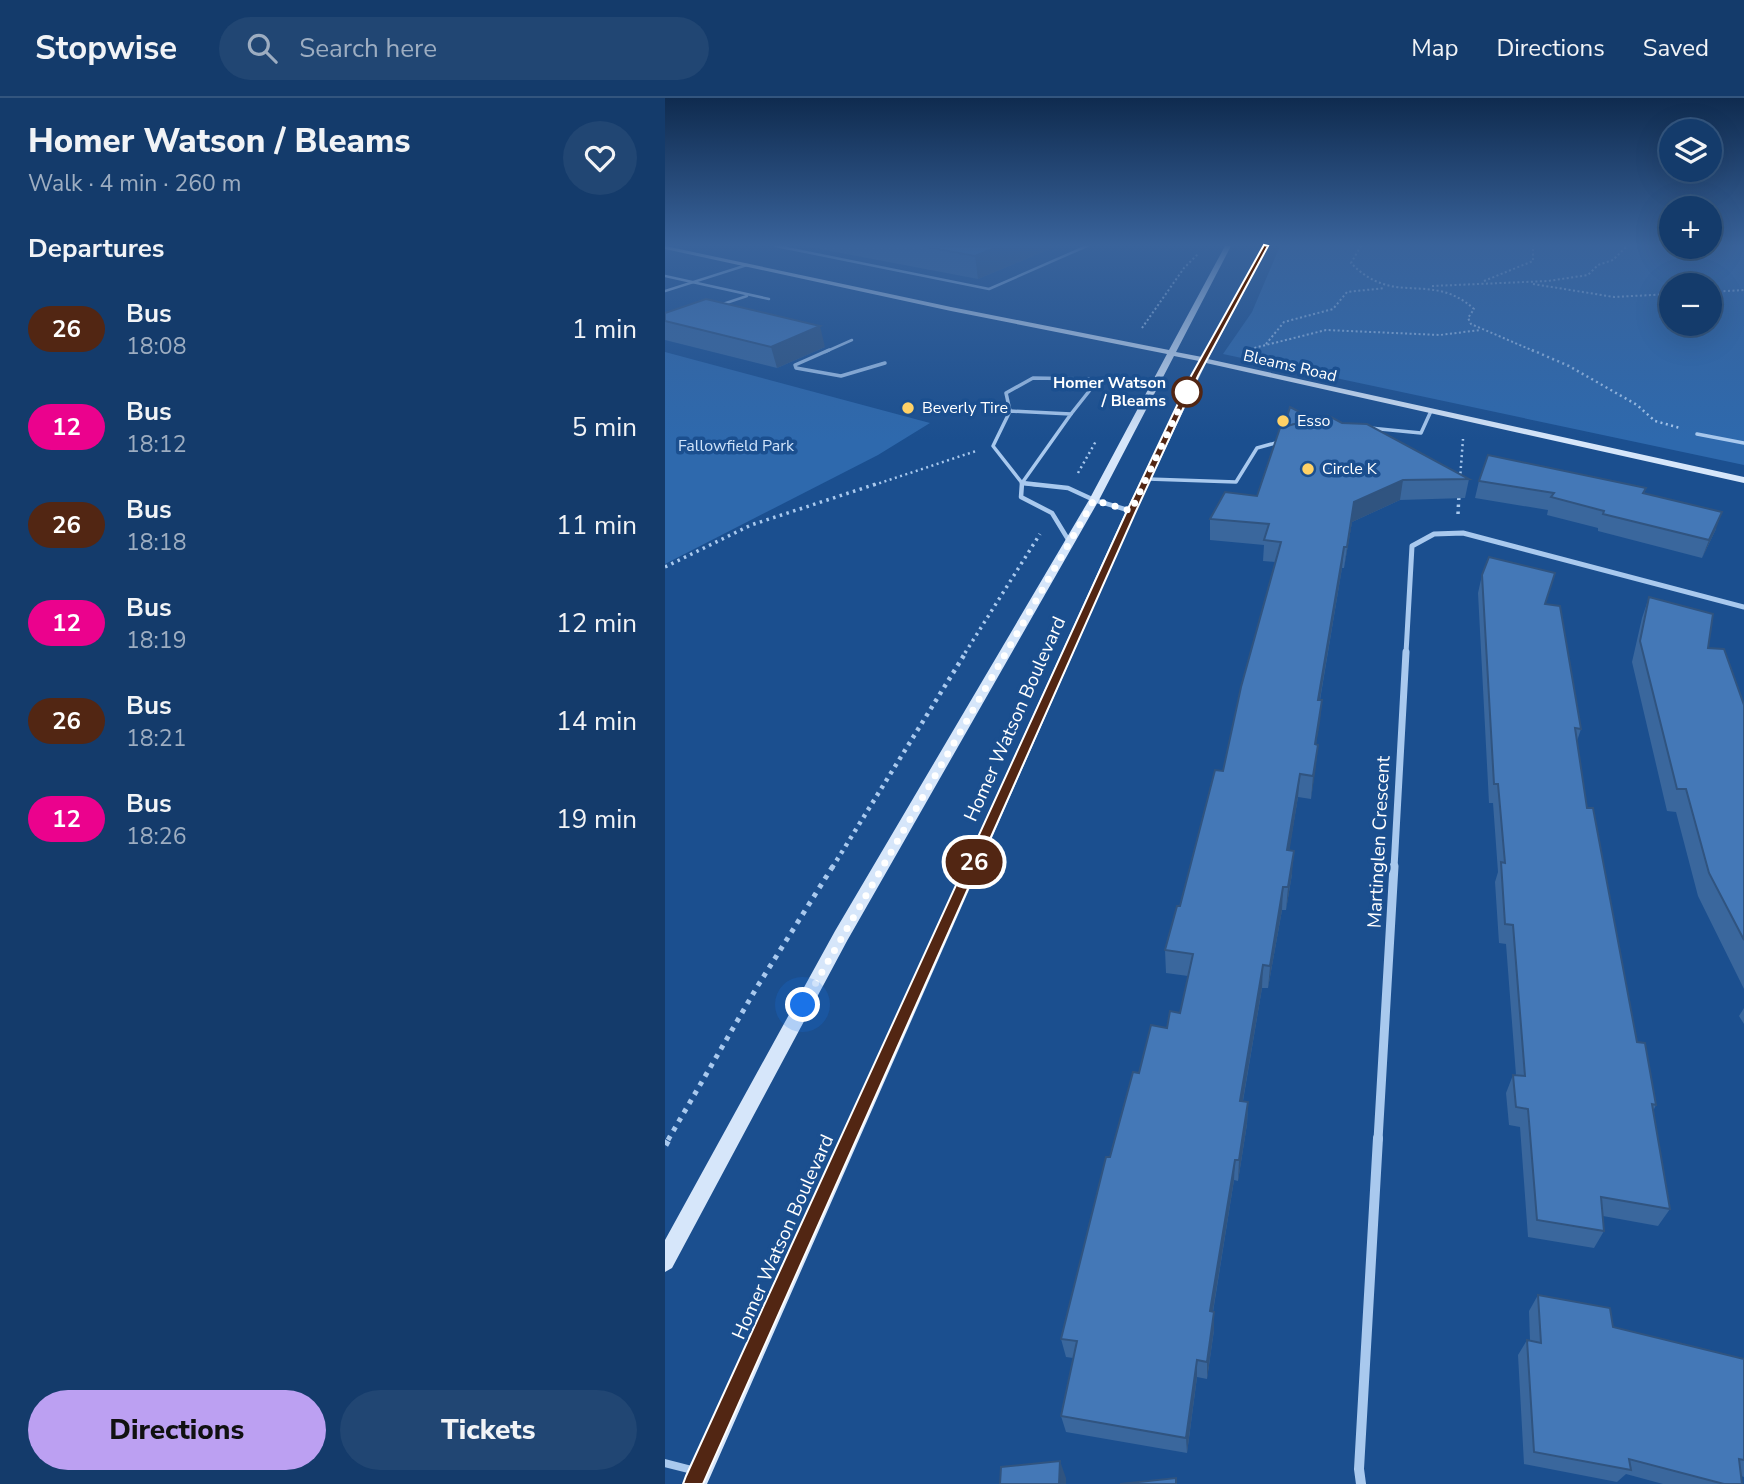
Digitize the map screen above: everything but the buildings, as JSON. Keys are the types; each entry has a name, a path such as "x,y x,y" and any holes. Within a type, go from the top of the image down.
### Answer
{"main road":[{"name":"Bleams Road","path":"968,311 1172,353 1744,480"},
{"name":"Homer Watson Boulevard","path":"665,1261 841,936 1094,500 1194,311"},
{"name":"Homer Watson Boulevard","path":"698,1478 1131,511 1231,311"}],"street":[{"name":"Martinglen Crescent","path":"1361,1484 1360,1455 1412,546 1434,534 1463,533 1744,607"}],"lane":[{"path":"852,340 795,365 796,368 827,377 847,377 885,363"},
{"path":"1069,541 1052,513 1021,497 1022,484 1094,385 1089,379 1033,378 1006,393 1010,411 993,446 1022,484 1068,488 1094,500 1131,511"},
{"path":"1010,411 1071,414"},
{"path":"1367,428 1421,433 1431,411"},
{"path":"1697,434 1744,443"},
{"path":"1148,479 1236,482 1257,449 1281,442"},
{"path":"665,1463 698,1478"}],"path":[{"path":"1141,331 1153,311"},
{"path":"1327,311 1284,322 1266,344 1326,330 1440,335 1481,330"},
{"path":"1473,311 1468,318 1471,324 1481,330 1569,366 1637,405 1655,421 1697,434"},
{"path":"1458,516 1463,433"},
{"path":"665,567 751,525 993,446"},
{"path":"665,1145 757,987 1045,525"}],"green space":[{"path":"1253,311 1659,311 1659,336 1722,336 1722,311 1744,311 1744,465 1223,354"},
{"name":"Fallowfield Park","path":"665,352 930,423 878,455 665,564"}],"bus line":[{"name":"26","path":"695,1484 1131,511 1195,376 1231,311"}],"place":[{"name":"Homer Watson / Bleams","path":"1187,392"},
{"name":"Beverly Tire","path":"908,408"},
{"name":"Esso","path":"1283,421"},
{"name":"Circle K","path":"1308,469"}],"route":[{"path":"803,1005 1094,500 1131,511 1187,392"}]}
